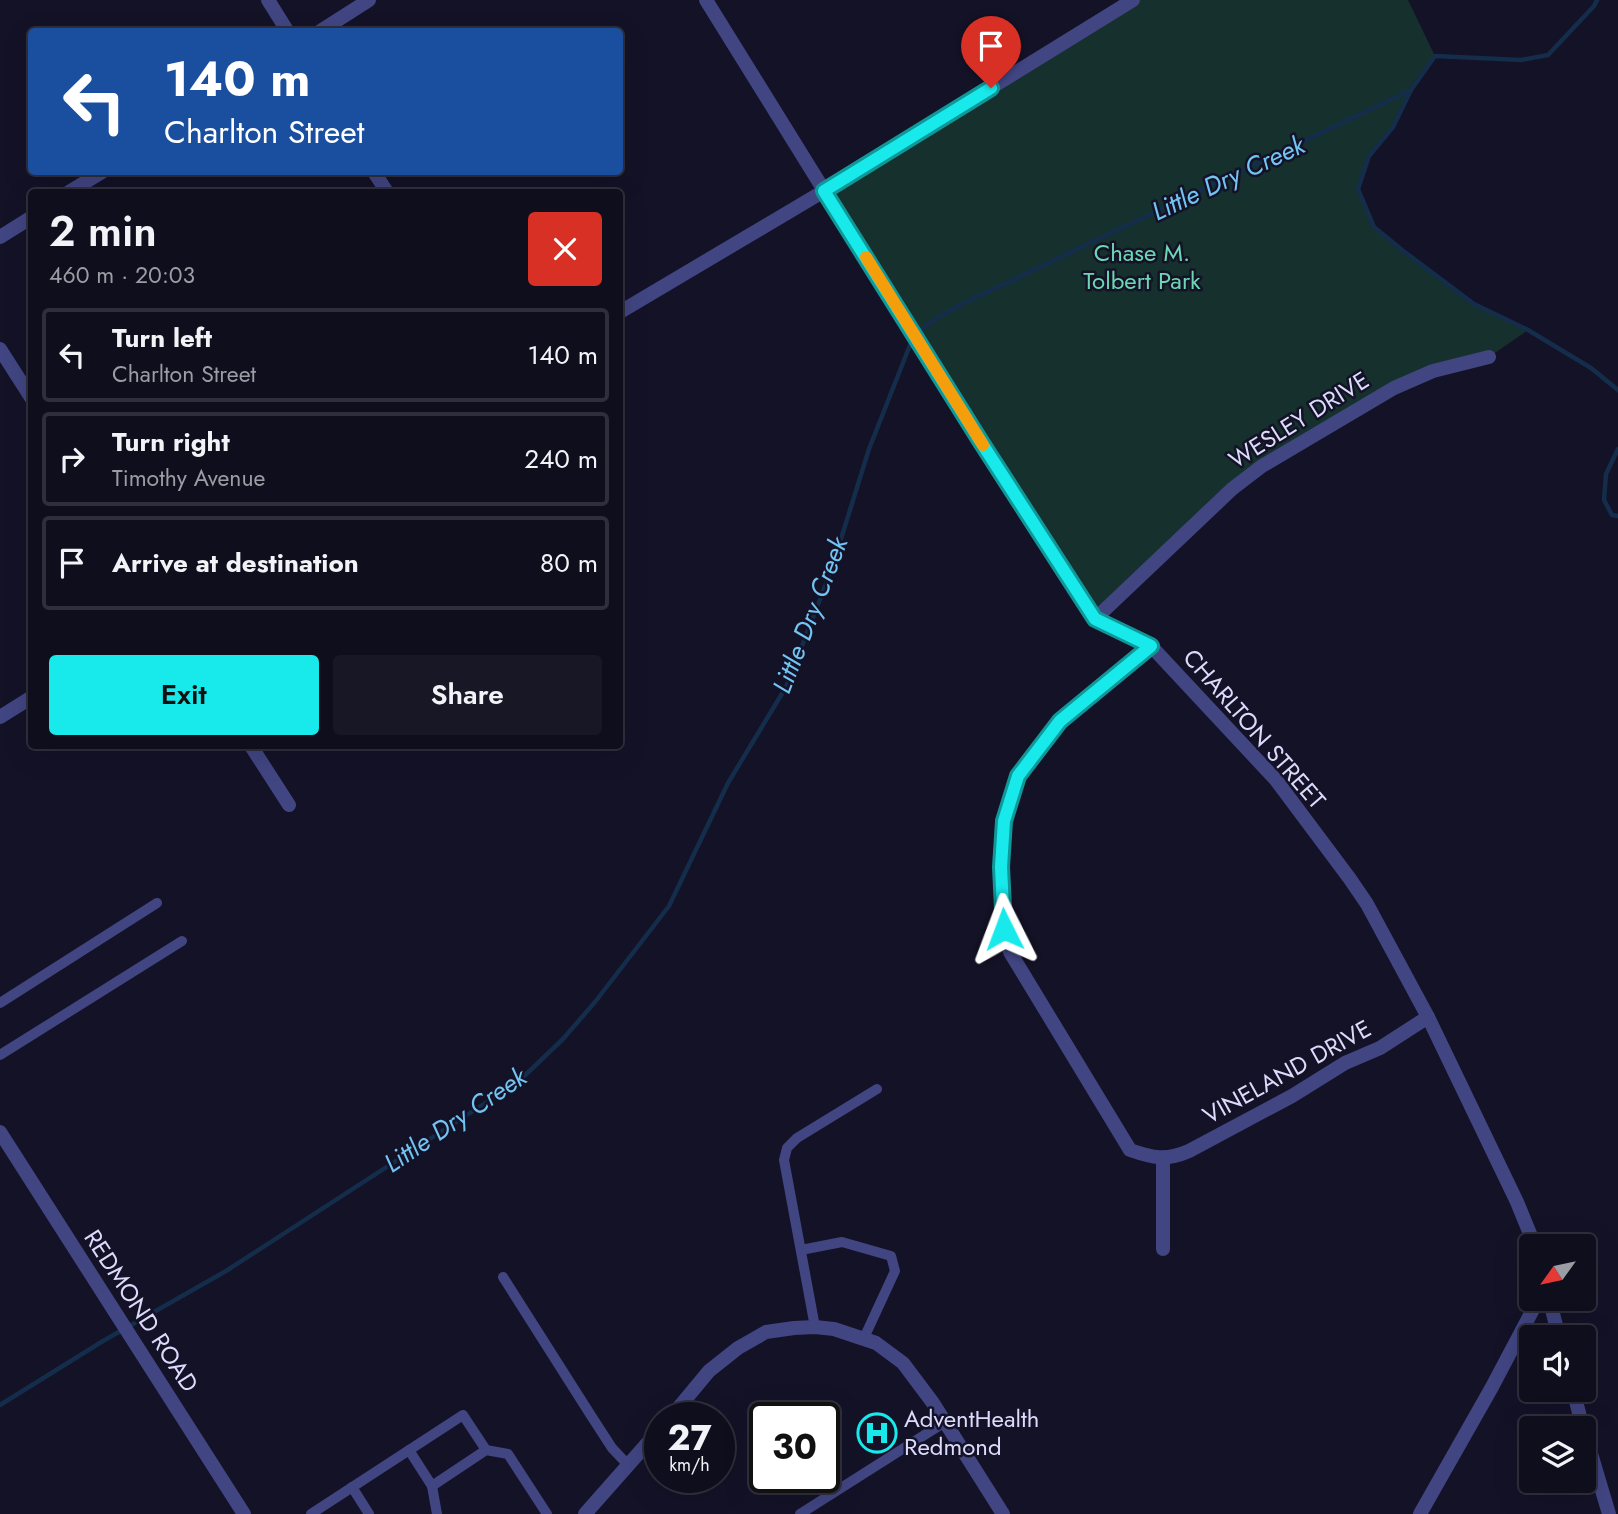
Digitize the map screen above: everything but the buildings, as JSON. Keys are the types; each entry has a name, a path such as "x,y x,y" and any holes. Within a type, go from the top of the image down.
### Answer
{"street":[{"path":"268,0 286,28"},
{"path":"325,28 369,0"},
{"path":"706,0 1026,514 1095,619"},
{"path":"623,310 824,191 1133,0"},
{"path":"74,189 97,175"},
{"path":"0,237 28,220"},
{"path":"0,349 28,393"},
{"name":"WESLEY DRIVE","path":"1095,619 1232,489 1262,466 1394,388 1433,371 1489,357"},
{"name":"CHARLTON STREET","path":"1095,619 1151,646 1276,780 1350,879 1367,904 1428,1017 1530,1234"},
{"path":"1151,646 1060,721 1018,776 1004,821 1001,867 1004,929 1010,952 1130,1150 1151,1158 1163,1158 1163,1249"},
{"path":"0,717 28,700"},
{"path":"253,749 289,805"},
{"name":"VINELAND DRIVE","path":"1163,1158 1175,1157 1189,1151 1292,1096 1345,1063 1380,1048 1428,1017"},
{"name":"REDMOND ROAD","path":"0,1132 244,1514"},
{"path":"1420,1514 1532,1311"},
{"path":"683,1402 709,1371 738,1348 766,1332 816,1327 864,1338 876,1343 903,1363 945,1422 1003,1514"},
{"path":"585,1514 644,1447"},
{"path":"1596,1472 1609,1514"}],"lane":[{"path":"0,1003 157,903"},
{"path":"0,1055 182,941"},
{"path":"816,1327 784,1160 786,1148 797,1138 877,1089"},
{"path":"801,1250 842,1242 891,1256 895,1271 864,1338"},
{"path":"503,1277 612,1448 628,1465"},
{"path":"314,1513 463,1415 486,1451"},
{"path":"800,1514 945,1422"},
{"path":"409,1450 432,1486 437,1514"},
{"path":"432,1486 486,1451 508,1454 547,1514"},
{"path":"352,1487 369,1514"}],"green space":[{"name":"Chase M. Tolbert Park","path":"1133,0 1408,0 1435,56 1411,90 1393,127 1369,156 1358,189 1374,227 1474,304 1528,330 1489,357 1433,371 1262,466 1095,619 824,191"}],"waterway":[{"path":"1597,0 1548,55 1521,60 1435,56 1411,90 1393,127 1369,156 1358,189 1374,227 1402,250 1474,304 1528,330 1591,368 1618,390"},
{"name":"Little Dry Creek","path":"916,333 958,306 1411,90"},
{"name":"Little Dry Creek","path":"0,1405 103,1341 226,1271 518,1082 563,1039 595,1002 669,906 728,783 786,687 831,571 869,449 912,340"},
{"path":"1618,449 1606,474 1604,500 1612,515 1618,516"}],"slow traffic":[{"path":"866,257 983,445"}],"place":[{"name":"AdventHealth Redmond","path":"877,1433"}],"route":[{"path":"991,88 824,191 1095,619 1151,646 1060,721 1018,776 1004,821 1001,867 1004,929"}]}
